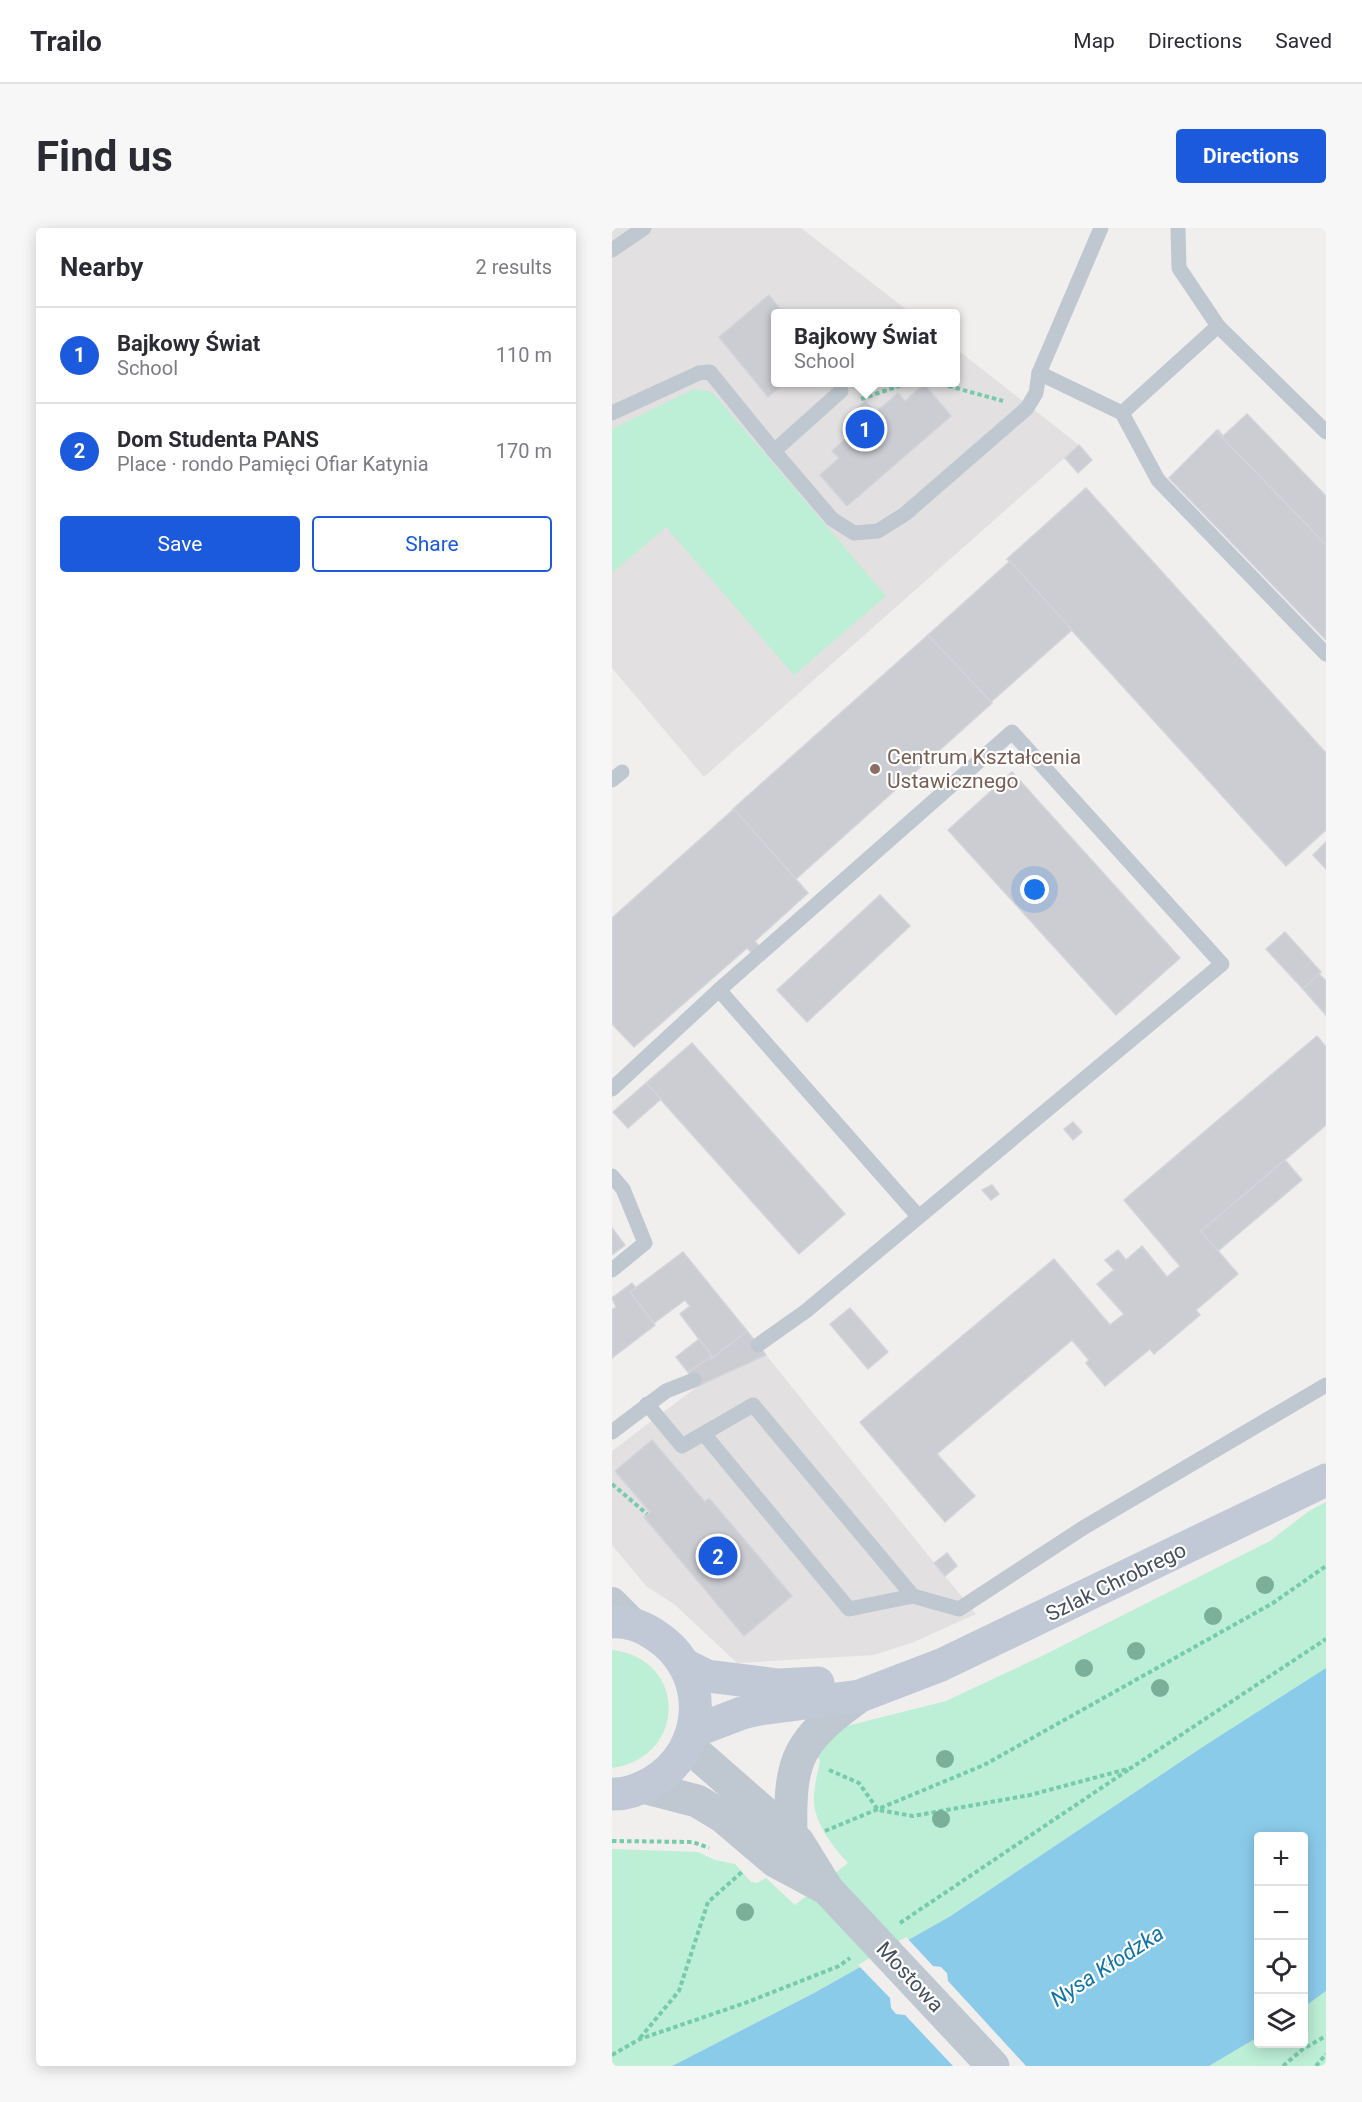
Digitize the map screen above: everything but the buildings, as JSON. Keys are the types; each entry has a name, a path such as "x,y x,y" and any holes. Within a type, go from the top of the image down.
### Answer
{"main road":[{"name":"Szlak Chrobrego","path":"690,1738 742,1713 860,1696 941,1665 1326,1480"},
{"path":"612,1794 643,1787 661,1777 676,1762 690,1738 696,1714 692,1681 685,1665 664,1640 624,1624"},
{"name":"Szlak Chrobrego","path":"685,1665 707,1676 778,1685 904,1679"}],"street":[{"path":"612,1602 624,1624"},
{"path":"800,1864 790,1795 793,1773 804,1748 820,1727 860,1696"},
{"name":"Mostowa","path":"690,1738 800,1864 993,2066"},
{"name":"Mostowa","path":"643,1787 697,1801 800,1864"}],"lane":[{"path":"612,250 644,228"},
{"path":"612,413 699,374 710,372 832,519 854,533 878,531 905,514 1028,408 1036,393 1039,373 1101,228"},
{"path":"1178,228 1179,268 1218,326 1326,432"},
{"path":"1122,413 1218,326"},
{"path":"1039,373 1122,413 1158,480 1326,654"},
{"path":"774,451 841,391"},
{"path":"612,1089 719,990 1012,732 1222,964 806,1311 758,1345"},
{"path":"719,990 918,1216"},
{"path":"612,1176 623,1189 645,1243 612,1270"},
{"path":"612,1432 666,1391 694,1380"},
{"path":"704,1434 849,1609 913,1596 959,1609 1083,1528 1326,1385"},
{"path":"647,1404 682,1446 753,1405 913,1596"}],"path":[{"path":"841,391 854,405 863,397 895,387"},
{"path":"952,387 1028,408"},
{"path":"612,1484 647,1514"},
{"path":"1131,1768 1030,1795 913,1816 878,1810 984,1765 1273,1603 1326,1566"},
{"path":"893,1928 1326,1639"},
{"path":"612,1841 693,1842 712,1849"},
{"path":"640,2039 679,1991 708,1902 752,1863 800,1864"},
{"path":"612,2055 640,2039 745,2003 839,1966 857,1953"},
{"path":"1283,2066 1303,2049 1326,2036"},
{"path":"1316,2066 1326,2054"}],"shaded area":[{"path":"612,228 801,228 906,309 771,309 771,387 960,387 960,352 1079,445 704,777 612,668"},
{"path":"766,1355 976,1614 914,1642 874,1655 737,1663 674,1604 646,1586 612,1545 612,1451 698,1386"}],"green space":[{"path":"694,389 712,392 886,596 794,675 666,527 612,573 612,429"},
{"path":"1326,1502 1326,1668 1201,1748 949,1917 814,1993 672,2066 612,2066 612,1849 698,1852 715,1860 735,1864 751,1882 757,1883 766,1878 795,1905 848,1863 831,1843 822,1827 814,1802 820,1760 816,1754 843,1727 946,1701 1044,1655 1270,1541 1309,1511"},
{"path":"612,1650 637,1657 654,1670 665,1688 669,1708 665,1728 655,1746 637,1760 612,1768"},
{"path":"1326,1991 1326,2066 1209,2066 1254,2039 1254,2048 1308,2048 1308,2004"}],"water":[{"name":"Nysa Kłodzka","path":"1326,1668 1326,1991 1308,2004 1308,1832 1254,1832 1254,2039 1209,2066 672,2066 814,1993 949,1917 1201,1748"}],"pier":[{"path":"906,1937 933,1966 941,1967 947,1973 948,1981 1026,2066 953,2066 905,2015 896,2014 891,2008 890,1998 858,1965"}],"place":[{"name":"Bajkowy Świat","path":"865,429"},
{"name":"Centrum Kształcenia Ustawicznego","path":"875,769"},
{"name":"Dom Studenta PANS","path":"718,1556"}]}
